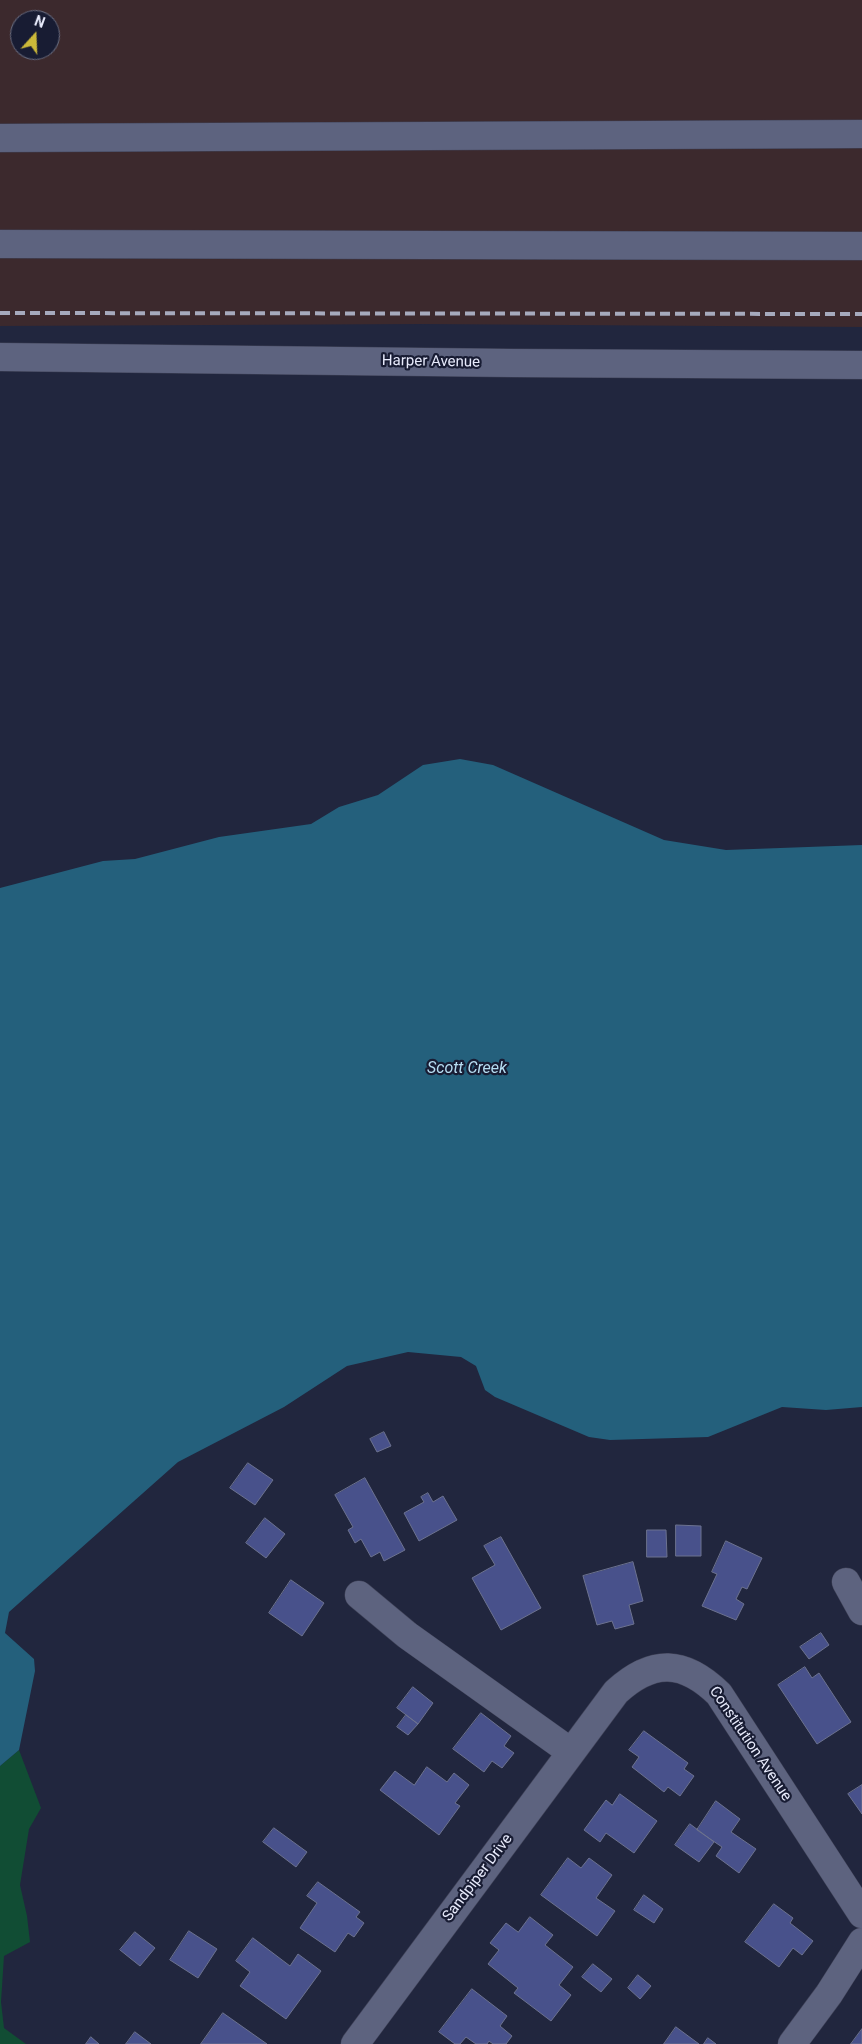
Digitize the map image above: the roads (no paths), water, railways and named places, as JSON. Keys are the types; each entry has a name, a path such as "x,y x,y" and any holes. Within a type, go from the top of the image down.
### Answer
{"street":[{"path":"0,138 862,134"},
{"path":"0,244 862,246"},
{"name":"Harper Avenue","path":"0,357 511,363 862,364"},
{"path":"846,1582 862,1612"},
{"path":"359,1595 406,1635 571,1752"},
{"name":"Constitution Avenue","path":"601,1713 616,1692 632,1677 652,1669 668,1667 685,1670 704,1679 719,1694 862,1914"},
{"name":"Sandpiper Drive","path":"356,2044 601,1713"},
{"path":"792,2044 829,1994 862,1942"}],"water":[{"name":"Scott Creek","path":"460,759 493,765 664,840 726,850 862,845 862,1407 826,1410 782,1407 708,1437 610,1440 589,1437 495,1397 485,1390 476,1366 461,1357 408,1352 347,1366 284,1407 178,1462 9,1612 5,1633 34,1659 35,1671 19,1750 0,1766 0,888 103,861 135,859 219,837 311,824 339,807 378,795 423,765"}],"railway":[{"path":"0,313 862,314"}]}
